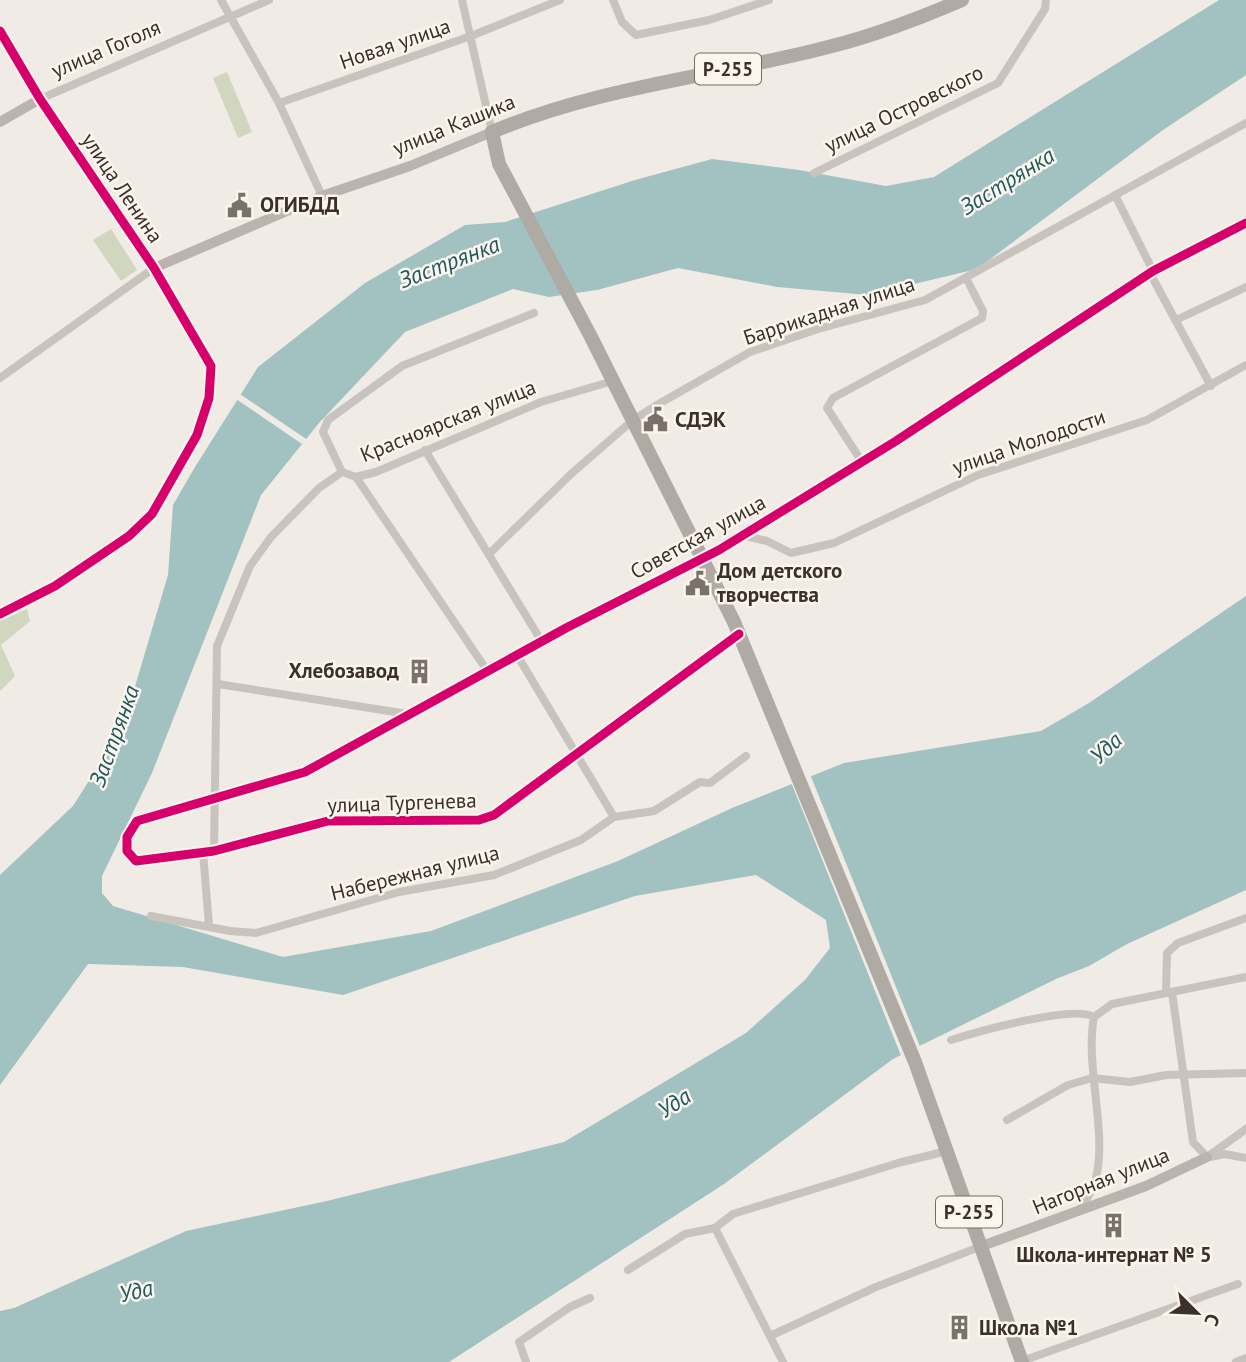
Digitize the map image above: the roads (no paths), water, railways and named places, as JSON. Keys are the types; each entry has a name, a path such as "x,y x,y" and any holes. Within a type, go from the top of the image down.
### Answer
{"highway":[{"name":"улица Кашика","path":"492,132 531,116 595,98 831,47 953,2"},
{"name":"Р-255","path":"492,132 499,164 633,419 739,634 915,1062 1022,1361"}],"street":[{"path":"221,0 279,103 322,196"},
{"name":"улица Гоголя","path":"0,122 40,99 269,0"},
{"path":"462,0 492,132"},
{"name":"Новая улица","path":"279,103 471,36 560,0"},
{"path":"613,0 622,22 636,35 709,20 769,0"},
{"name":"улица Островского","path":"814,173 998,83 1045,9 1046,0"},
{"name":"улица Ленина","path":"0,32 40,99 154,268 211,366 209,398 197,435 152,514 129,536 55,586 0,614"},
{"name":"Баррикадная улица","path":"490,554 571,474 633,419 750,352 818,329 925,300 1246,123"},
{"name":"улица Кашика","path":"0,378 154,268 322,196 410,166 492,132"},
{"path":"1115,195 1211,386"},
{"name":"Советская улица","path":"136,861 127,851 127,837 137,821 305,772 380,733 408,713 704,559 862,462 1098,306 1152,273 1246,223"},
{"path":"862,462 827,408 833,398 982,318 983,311 966,278"},
{"path":"1176,320 1246,287"},
{"path":"342,472 323,432 328,420 402,366 534,313"},
{"name":"улица Молодости","path":"741,535 767,541 791,553 834,543 978,475 1147,419 1246,365"},
{"name":"Красноярская улица","path":"214,851 217,646 250,566 271,537 311,496 342,472 356,477 376,472 541,402 613,381"},
{"path":"425,450 542,642"},
{"path":"356,477 488,672"},
{"name":"улица Тургенева","path":"136,861 214,851 328,821 479,820 494,815 739,634"},
{"path":"517,655 614,817"},
{"path":"218,684 408,713"},
{"name":"Набережная улица","path":"151,916 230,931 256,933 399,892 494,874 581,840 614,817 654,811 699,782 710,783 746,756"},
{"path":"203,853 209,925"},
{"path":"1246,918 1178,943 1167,953 1169,992 1193,1142 1207,1157 1225,1154 1246,1158"},
{"path":"951,1040 989,1028 1073,1013 1094,1017 1112,1004 1246,977"},
{"path":"1079,1211 1093,1186 1098,1145 1092,1078 1091,1041 1094,1017"},
{"path":"1007,1120 1068,1086 1092,1078 1130,1082 1166,1074 1246,1073"},
{"name":"Нагорная улица","path":"770,1336 876,1287 1110,1200 1207,1157 1246,1129"},
{"path":"628,1270 685,1234 715,1228 733,1214 898,1163 947,1151"},
{"path":"1093,1186 1102,1198 1110,1200"},
{"path":"715,1228 781,1360"},
{"path":"1022,1361 1238,1284"},
{"path":"526,1362 519,1342 570,1307 590,1298"},
{"path":"1236,1362 1246,1358"}],"water":[{"path":"1219,0 1246,0 1246,75 1163,130 977,269 868,295 777,287 678,268 597,290 549,297 513,289 405,332 319,423 261,495 152,773 102,876 102,893 113,906 283,957 431,931 618,861 732,808 844,763 1041,731 1089,703 1246,596 1246,890 1127,944 1089,966 1056,979 893,1059 724,1184 449,1362 0,1362 0,1311 14,1308 186,1231 327,1201 564,1142 746,1033 805,980 830,948 826,920 756,875 635,896 343,995 183,967 88,964 0,1085 0,875 73,806 123,727 168,575 173,505 258,367 365,283 465,225 505,222 635,180 712,159 799,170 886,186 934,177"}],"place":[{"name":"ОГИБДД","path":"240,205"},
{"name":"СДЭК","path":"655,420"},
{"name":"Дом детского творчества","path":"697,583"},
{"name":"Хлебозавод","path":"419,671"},
{"name":"Школа-интернат № 5","path":"1114,1226"},
{"name":"Школа №1","path":"959,1328"}],"water label":[{"name":"Застрянка","path":"1007,181"},
{"name":"Застрянка","path":"449,262"},
{"name":"Застрянка","path":"114,736"},
{"name":"Уда","path":"1106,748"},
{"name":"Уда","path":"674,1103"},
{"name":"Уда","path":"136,1291"}]}
